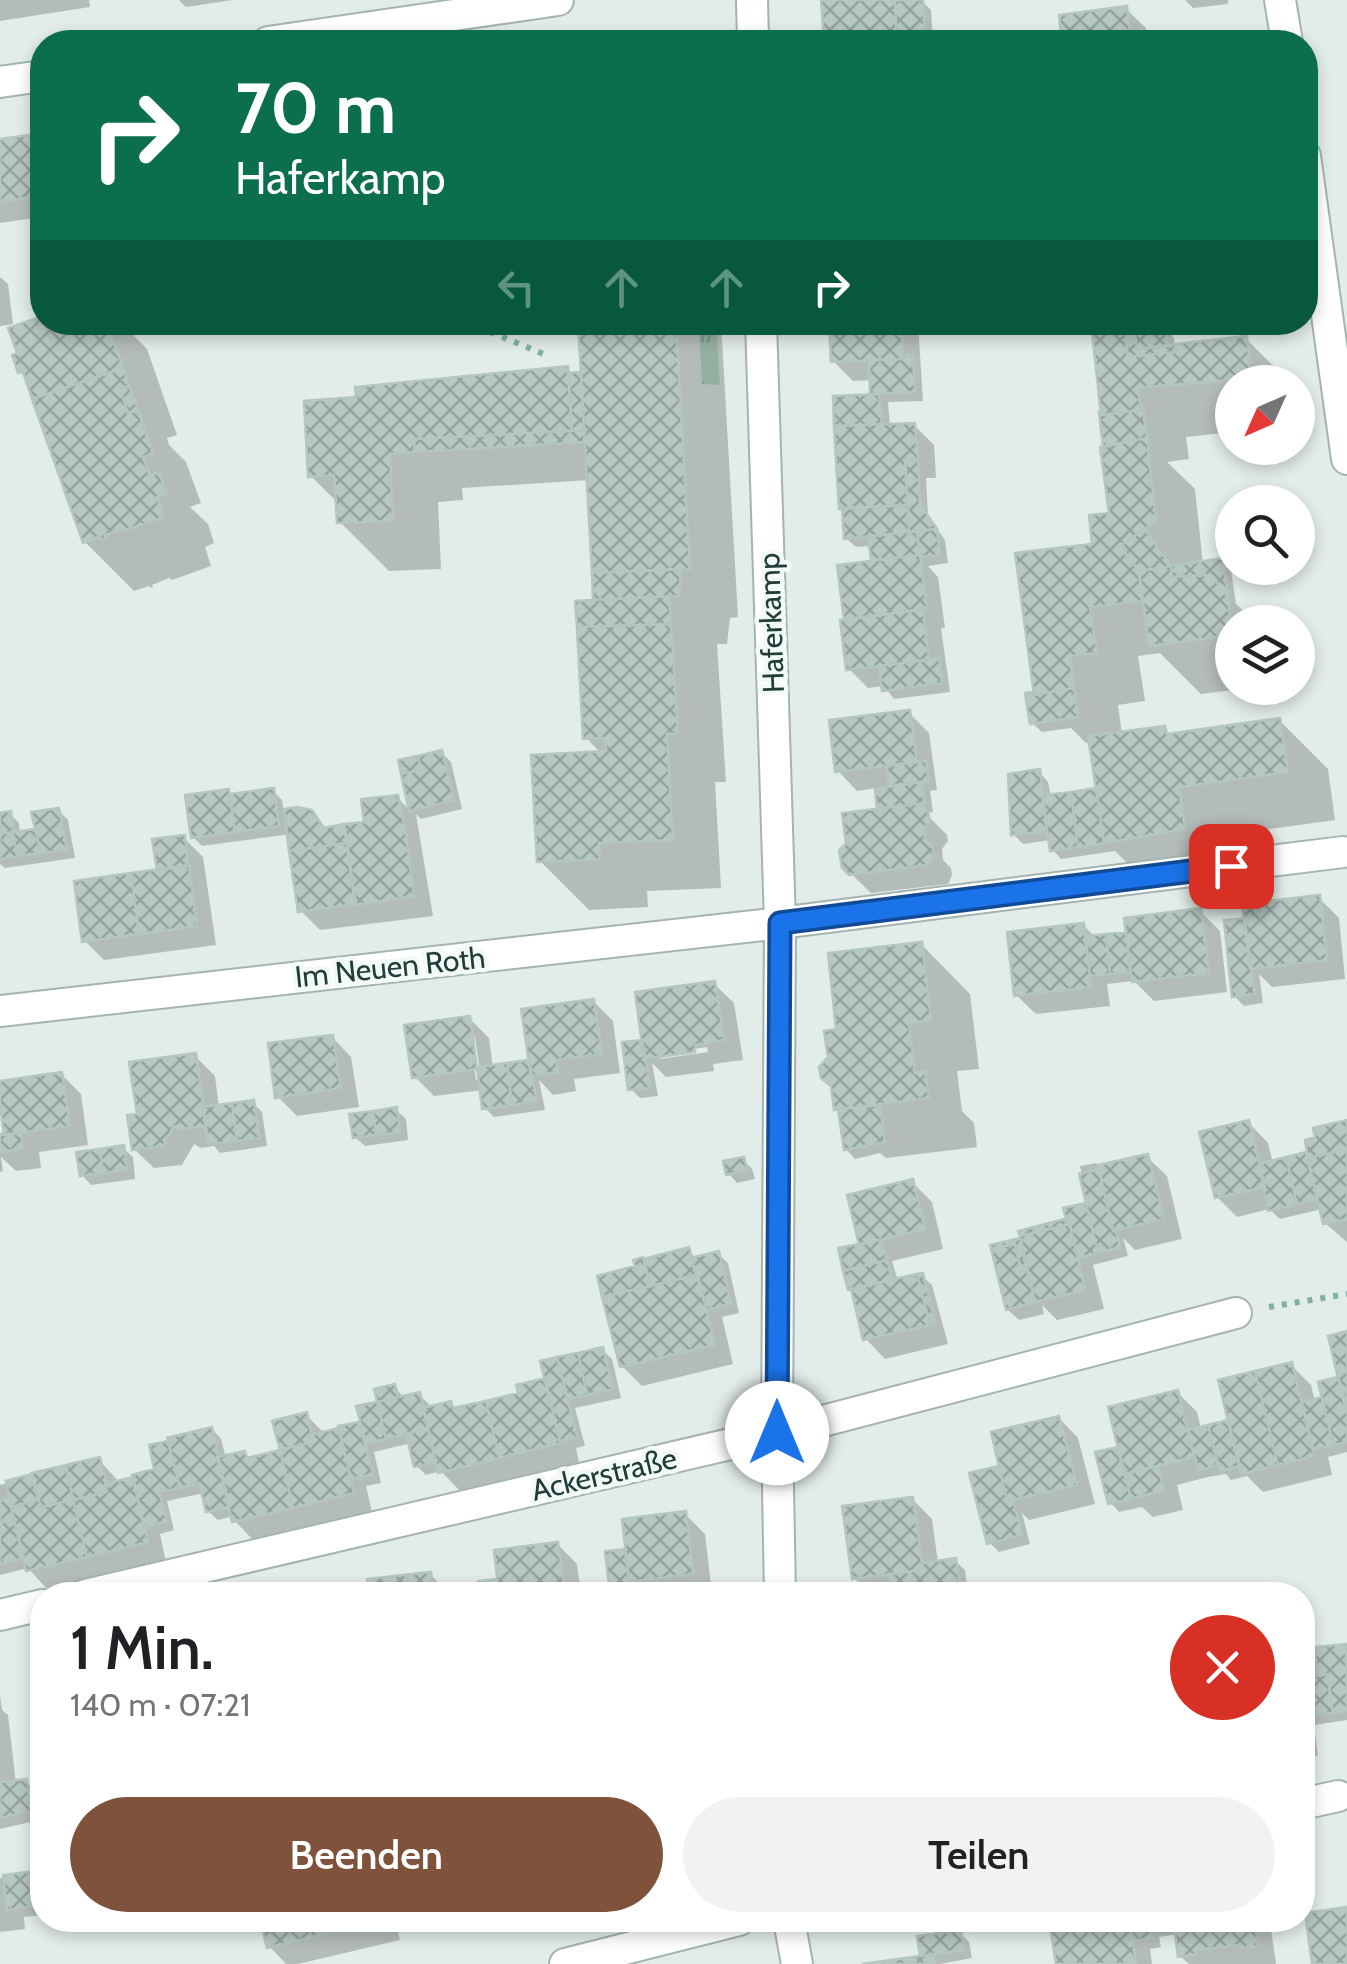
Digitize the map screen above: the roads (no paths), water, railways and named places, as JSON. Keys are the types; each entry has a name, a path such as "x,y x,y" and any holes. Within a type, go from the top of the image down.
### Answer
{"street":[{"path":"351,30 558,0"},
{"path":"752,0 753,30"},
{"path":"1280,0 1285,30"},
{"path":"0,82 30,78"},
{"path":"1318,250 1347,459"},
{"name":"Haferkamp","path":"762,335 780,923 780,1582"},
{"path":"780,923 1343,852"},
{"name":"Im Neuen Roth","path":"0,1011 780,923"},
{"name":"Ackerstraße","path":"141,1582 777,1433 1236,1313"},
{"path":"0,1615 30,1608"},
{"path":"1315,1801 1338,1796"},
{"path":"565,1964 692,1932"},
{"path":"791,1932 797,1964"}]}
